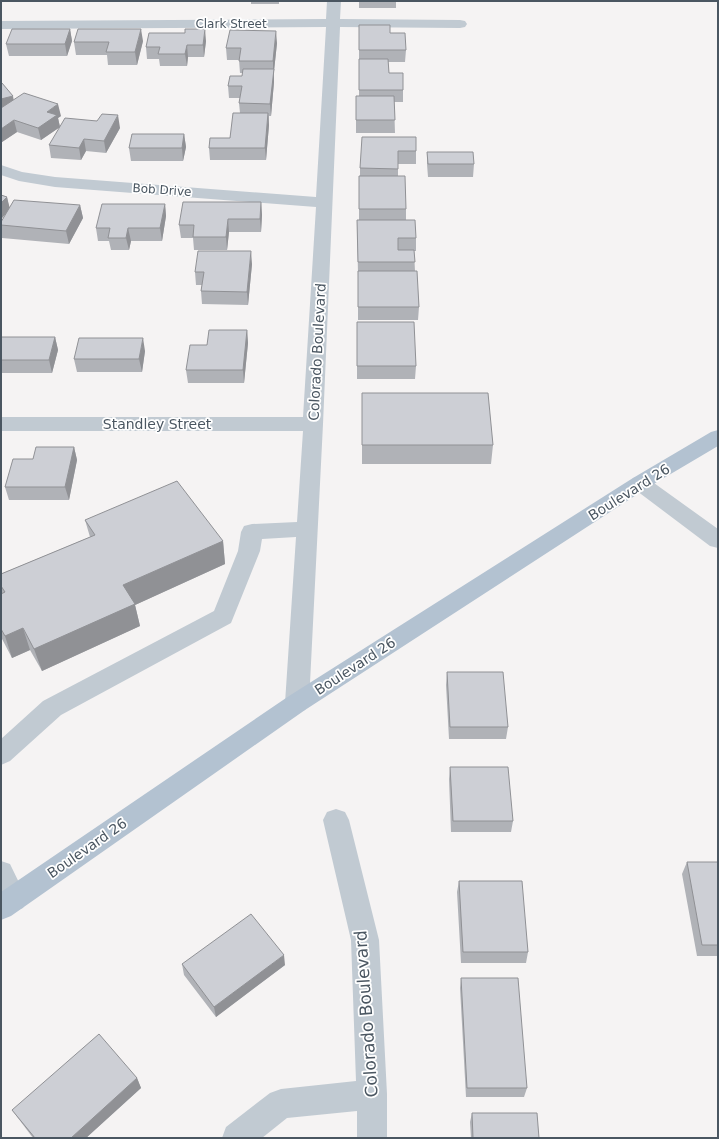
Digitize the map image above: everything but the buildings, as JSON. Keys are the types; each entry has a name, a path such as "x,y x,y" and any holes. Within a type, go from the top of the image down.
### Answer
{"main road":[{"name":"Boulevard 26","path":"7,903 297,703 640,483 718,436"}],"street":[{"name":"Colorado Boulevard","path":"297,703 313,424 334,1"},
{"name":"Clark Street","path":"1,25 333,23 460,24"},
{"name":"Bob Drive","path":"1,170 19,176 55,182 324,203"},
{"name":"Standley Street","path":"1,424 313,424"},
{"path":"640,483 718,540"},
{"path":"1,754 52,708 223,617 249,551 252,532 307,529"},
{"name":"Colorado Boulevard","path":"336,820 365,940 372,1094 372,1138"},
{"path":"1,873 7,903"},
{"path":"237,1138 281,1104 372,1094"}]}
